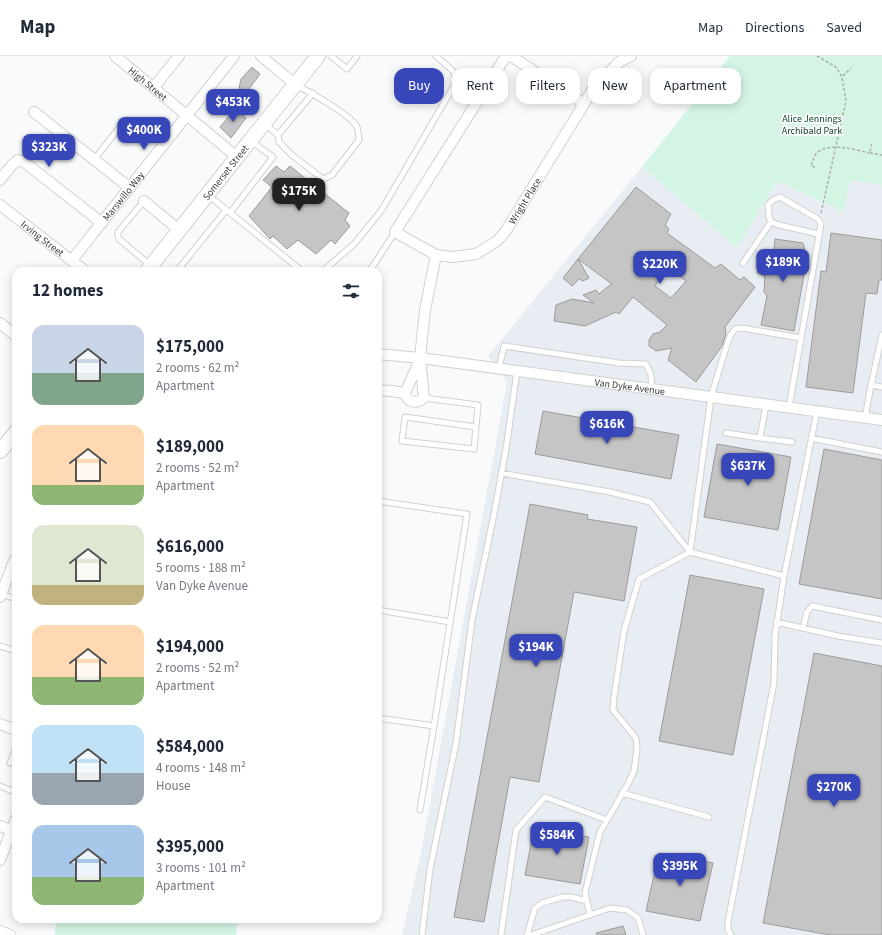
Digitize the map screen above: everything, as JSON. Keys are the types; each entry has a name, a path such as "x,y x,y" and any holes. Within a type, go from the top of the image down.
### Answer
{"main road":[{"name":"Somerset Street","path":"150,267 318,56"},
{"path":"0,451 12,437"}],"street":[{"name":"High Street","path":"115,56 237,157"},
{"path":"154,87 179,56"},
{"name":"Marswillo Way","path":"72,260 234,56"},
{"path":"261,56 296,85"},
{"path":"395,232 506,56"},
{"path":"511,56 584,104"},
{"name":"Wright Place","path":"395,232 436,256 453,257 476,254 497,241 505,232 592,90 619,62 631,56"},
{"path":"34,112 130,188"},
{"path":"0,180 18,160 24,162 102,223"},
{"path":"144,201 179,230"},
{"name":"Irving Street","path":"0,205 80,267"},
{"path":"420,358 406,393 407,398 414,402 424,398 420,358 425,310 436,256"},
{"path":"0,323 12,333"},
{"name":"Van Dyke Avenue","path":"382,354 499,368 652,390 882,420"},
{"path":"382,390 406,393"},
{"path":"0,595 12,566"},
{"path":"0,724 12,728"},
{"path":"0,826 12,830"},
{"path":"0,860 12,835"},
{"path":"0,931 10,935"}],"lane":[{"path":"331,56 347,69 357,56"},
{"path":"328,267 354,244 381,211 455,84 457,79 453,71 436,56"},
{"path":"264,124 278,135 279,142 293,156 323,179 332,175 359,140 358,128 349,118 313,93 296,85"},
{"path":"278,135 313,93"},
{"path":"94,160 118,130"},
{"path":"180,267 272,157 250,140"},
{"path":"207,195 297,267"},
{"path":"789,408 821,224 818,219 780,197 773,200 768,205 771,222 819,234"},
{"path":"144,201 118,232 118,236 119,239 148,267"},
{"path":"743,263 771,222"},
{"path":"372,267 395,232"},
{"path":"690,552 711,397 730,336 735,329 742,328 801,338"},
{"path":"865,418 882,335"},
{"path":"499,368 504,346 619,363 646,364 651,376 652,390"},
{"path":"422,935 430,869 456,743 472,620 502,473 517,371"},
{"path":"871,385 882,387"},
{"path":"424,398 478,405 476,427 474,449 402,441 405,417 476,427"},
{"path":"760,438 766,405"},
{"path":"731,935 728,930 728,922 774,683 776,622 817,411"},
{"path":"726,433 792,442"},
{"path":"812,438 882,452"},
{"path":"502,473 610,492 650,502 690,552 784,576"},
{"path":"382,502 467,514 420,810"},
{"path":"590,915 585,893 600,832 634,771 637,749 636,738 613,710 624,631 639,579 690,552"},
{"path":"0,595 12,599"},
{"path":"803,628 807,612 812,606 882,620"},
{"path":"382,611 450,622"},
{"path":"776,622 838,636 882,643"},
{"path":"0,646 12,650"},
{"path":"382,719 434,726"},
{"path":"10,763 12,758"},
{"path":"0,786 12,791"},
{"path":"622,793 709,817"},
{"path":"501,935 516,830 545,797 607,820"},
{"path":"527,935 535,908 542,903 563,897 587,902"},
{"path":"531,935 610,908 627,910 638,918 643,935"}],"path":[{"path":"817,56 836,67 842,77 846,101 821,214"},
{"path":"842,77 851,68"},
{"path":"870,153 872,142"},
{"path":"815,167 811,166 817,153 826,148 836,147 882,155"}],"shaded area":[{"path":"642,167 737,248 777,181 843,212 850,179 882,185 882,935 402,935 421,853 507,382 488,356"}],"green space":[{"name":"Alice Jennings Archibald Park","path":"730,56 882,56 882,185 850,180 844,212 777,181 737,248 642,167 692,104 741,104 741,68 720,68"},
{"path":"56,923 238,923 236,935 55,935"}],"building":[{"path":"252,67 260,74 246,93 239,88 241,79"},
{"path":"235,109 246,118 231,138 220,127"},
{"path":"276,166 284,172 290,166 349,213 345,220 350,226 335,244 331,240 316,254 298,240 287,249 273,236 270,239 249,216 272,187 263,180"},
{"path":"636,187 671,214 665,225 669,229 667,233 715,268 721,264 740,280 744,277 755,287 725,327 726,334 722,346 696,382 668,360 672,348 656,351 649,346 649,340 653,334 660,332 667,325 633,297 619,314 616,312 585,326 554,321 556,305 572,299 594,303 583,295 596,290 599,294 612,284 578,259","holes":["668,267 686,281 671,298 655,286"]},
{"path":"831,233 882,240 882,280 879,280 877,294 866,293 853,393 806,387 821,271 826,272"},
{"path":"775,239 803,243 807,258 794,331 761,325 767,296 764,292 765,273 764,276 757,273 762,252 774,250"},
{"path":"578,259 589,278 583,281 579,279 572,286 563,278"},
{"path":"543,411 679,435 671,479 535,454"},
{"path":"717,444 791,457 778,530 704,517"},
{"path":"824,449 882,460 882,599 799,584"},
{"path":"530,504 588,515 587,519 637,527 624,601 574,592 539,782 510,777 484,922 454,917"},
{"path":"690,575 764,589 733,755 659,741"},
{"path":"814,653 882,666 882,935 830,935 763,923"},
{"path":"534,828 589,837 580,884 525,875"},
{"path":"659,853 713,863 700,921 646,911"},
{"path":"623,926 626,935 597,935 596,933"}]}
